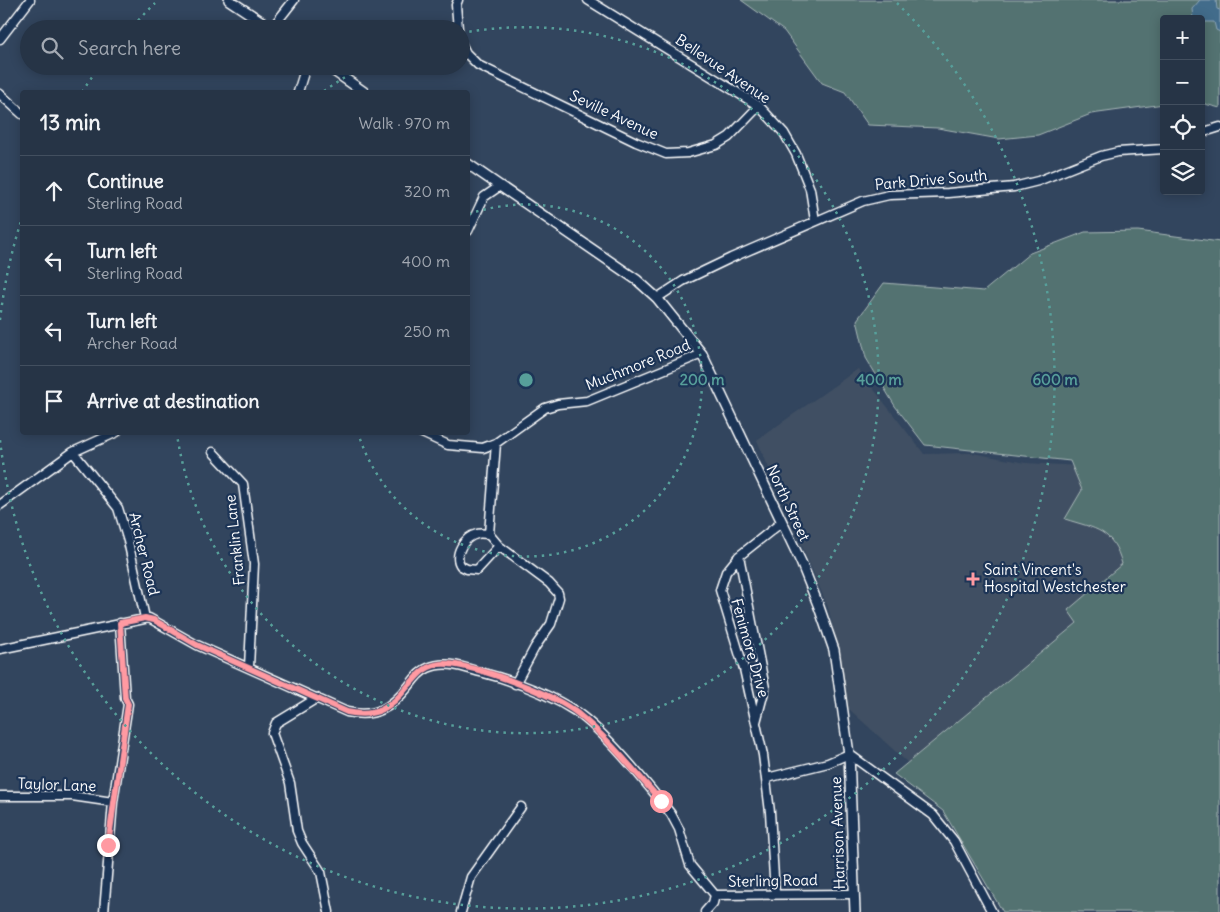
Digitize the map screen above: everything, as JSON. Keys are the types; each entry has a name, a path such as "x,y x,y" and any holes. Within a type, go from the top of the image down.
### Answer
{"main road":[{"path":"229,0 259,20"},
{"path":"340,75 361,90"},
{"name":"North Street","path":"470,165 602,254 636,280 657,298 702,354 782,522 819,607 834,650 849,754"},
{"name":"Harrison Avenue","path":"849,754 854,912"}],"street":[{"path":"0,39 30,0"},
{"path":"280,20 294,0"},
{"name":"Bellevue Avenue","path":"588,0 759,106 784,133 796,154 810,189 814,221"},
{"path":"457,3 458,20"},
{"name":"Seville Avenue","path":"470,57 478,65 636,142 666,154 688,153 716,145 728,137 759,106"},
{"path":"299,90 303,75"},
{"path":"0,94 20,112"},
{"path":"1205,133 1220,127"},
{"name":"Park Drive South","path":"657,298 683,281 814,221 863,201 884,195 948,193 1014,187 1038,181 1101,156 1118,152 1160,149"},
{"path":"470,227 484,198 500,186"},
{"name":"Muchmore Road","path":"427,435 457,448 483,448 496,443 545,408 558,404 587,401 702,354"},
{"path":"0,505 73,452 110,435"},
{"path":"496,443 489,534 499,546 549,583 558,592 559,598 551,624 534,647 515,684"},
{"name":"Archer Road","path":"73,452 118,508 127,535 145,618"},
{"name":"Franklin Lane","path":"214,452 243,484 254,564 249,667"},
{"name":"Fenimore Drive","path":"775,894 766,778 756,722 744,669 720,590 726,572 739,556 782,522"},
{"path":"489,534 474,535 462,545 458,558 461,566 477,570 499,546"},
{"name":"Fenimore Drive","path":"739,556 765,688 756,722"},
{"path":"0,649 145,618"},
{"name":"Sterling Road","path":"145,618 154,620 197,645 347,712 360,714 378,711 395,703 423,670 439,664 456,665 515,684 553,699 576,712 602,735 671,814 679,829 690,865 715,895 854,894"},
{"path":"104,912 113,802 128,704 125,698 120,623"},
{"path":"317,698 276,723 272,733 290,783 297,831 302,844 321,872 329,912"},
{"path":"766,778 828,763 849,754 933,815 954,841 992,912"},
{"name":"Taylor Lane","path":"0,796 72,796 113,802"},
{"path":"461,912 471,877 521,806"},
{"path":"705,912 713,903 715,895"}],"shaded area":[{"name":"Saint Vincent's Hospital Westchester","path":"858,369 924,454 972,453 1025,463 1152,470 1201,520 908,763 848,708 837,643 828,607 757,440"}],"green space":[{"path":"741,0 1220,0 1220,108 1205,104 1205,15 1160,15 1160,105 1091,114 1038,135 999,139 938,128 868,125 845,92 822,83 784,31"},
{"path":"1138,231 1220,242 1220,912 1003,912 943,811 894,774 1077,623 1068,610 1122,564 1114,544 1102,532 1065,519 1082,490 1070,461 925,445 895,406 866,358 857,320 884,283 984,291 1030,253 1085,232"}],"water":[{"path":"1200,0 1216,0 1217,9 1220,10 1220,32 1216,30 1214,22 1205,22 1205,15 1193,15 1192,9"}],"place":[{"name":"Saint Vincent's Hospital Westchester","path":"973,579"}],"route":[{"path":"108,845 128,704 125,698 120,623 145,618 154,620 197,645 347,712 360,714 386,708 395,703 416,677 430,666 439,664 456,665 492,675 553,699 576,712 602,735 661,801"}]}
